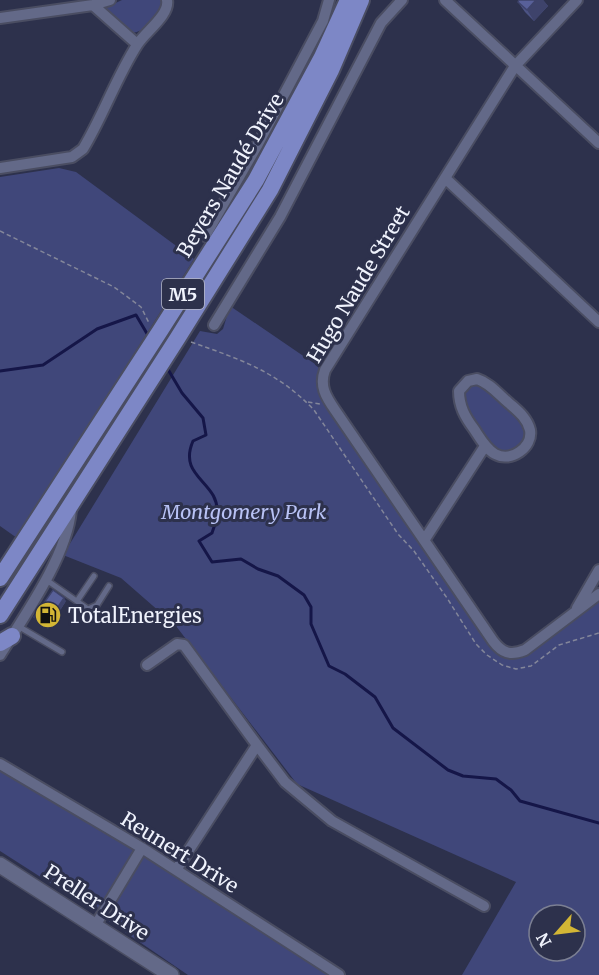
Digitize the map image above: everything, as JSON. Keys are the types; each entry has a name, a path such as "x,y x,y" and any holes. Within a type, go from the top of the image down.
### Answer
{"main road":[{"name":"Beyers Naudé Drive","path":"0,578 160,331 282,134 322,57 348,0"},
{"name":"Beyers Naudé Drive","path":"0,614 71,504 184,340 282,168 331,70 361,0"},
{"path":"22,544 38,554"},
{"name":"Preller Drive","path":"0,866 164,973"}],"street":[{"path":"0,18 93,5 110,0"},
{"path":"0,168 72,157 78,154 87,143 137,45 166,11 167,0"},
{"name":"Beyers Naudé Drive","path":"205,236 264,134 323,21 329,0"},
{"path":"214,325 280,217 381,23 402,0"},
{"path":"445,0 599,143"},
{"name":"Hugo Naude Street","path":"577,0 515,66 325,370 322,385 330,403 498,648 507,654 525,650 599,594"},
{"path":"93,5 137,45"},
{"path":"445,178 599,322"},
{"path":"468,381 485,382 521,414 530,428 530,437 525,447 513,455 495,454 485,446 462,410 459,401 459,391 468,381"},
{"path":"425,539 485,446"},
{"name":"Beyers Naudé Drive","path":"0,656 10,635 55,563 68,532 71,504"},
{"path":"574,613 599,570"},
{"path":"147,665 177,644 184,645 285,782 332,821 484,906"},
{"path":"176,870 257,745"},
{"name":"Reunert Drive","path":"0,764 142,848 339,975"},
{"path":"95,926 142,848"}],"lane":[{"path":"77,602 94,576"},
{"path":"45,579 88,609 97,605 109,585"},
{"path":"10,635 62,652"}],"path":[{"path":"0,231 114,287 141,307 148,323 160,331"},
{"path":"184,340 195,335"},
{"path":"184,340 258,367 306,401 398,534 414,551 447,598 476,644 487,655 502,665 516,669 531,666 559,645 599,633"},
{"path":"306,401 316,405 330,403"}],"green space":[{"path":"122,0 163,0 164,7 146,28 130,33 105,8"},
{"path":"59,168 76,172 194,259 17,538 0,526 0,177"},
{"name":"Montgomery Park","path":"230,306 318,366 325,398 492,644 522,652 599,601 599,975 462,975 516,882 297,784 176,626 121,578 63,555 200,331 217,334 223,329"},
{"path":"476,385 496,398 525,429 525,438 520,448 501,451 491,443 473,421 465,407 463,396 470,387"},
{"path":"0,758 141,852 340,975 188,975 0,851"}],"building":[{"path":"519,0 536,0 527,10 518,2"},
{"path":"53,590 64,598 46,625 34,617"}],"waterway":[{"path":"0,371 43,365 97,329 136,315 149,337"},
{"path":"166,366 182,393 203,418 206,435 193,441 190,463 216,503 217,516 212,533 199,541 212,562 241,559 258,569 278,576 304,595 311,607 311,624 329,666 345,674 375,697 393,728 448,770 463,776 496,779 511,790 520,801 599,823"}],"place":[{"name":"TotalEnergies","path":"48,615"}]}
